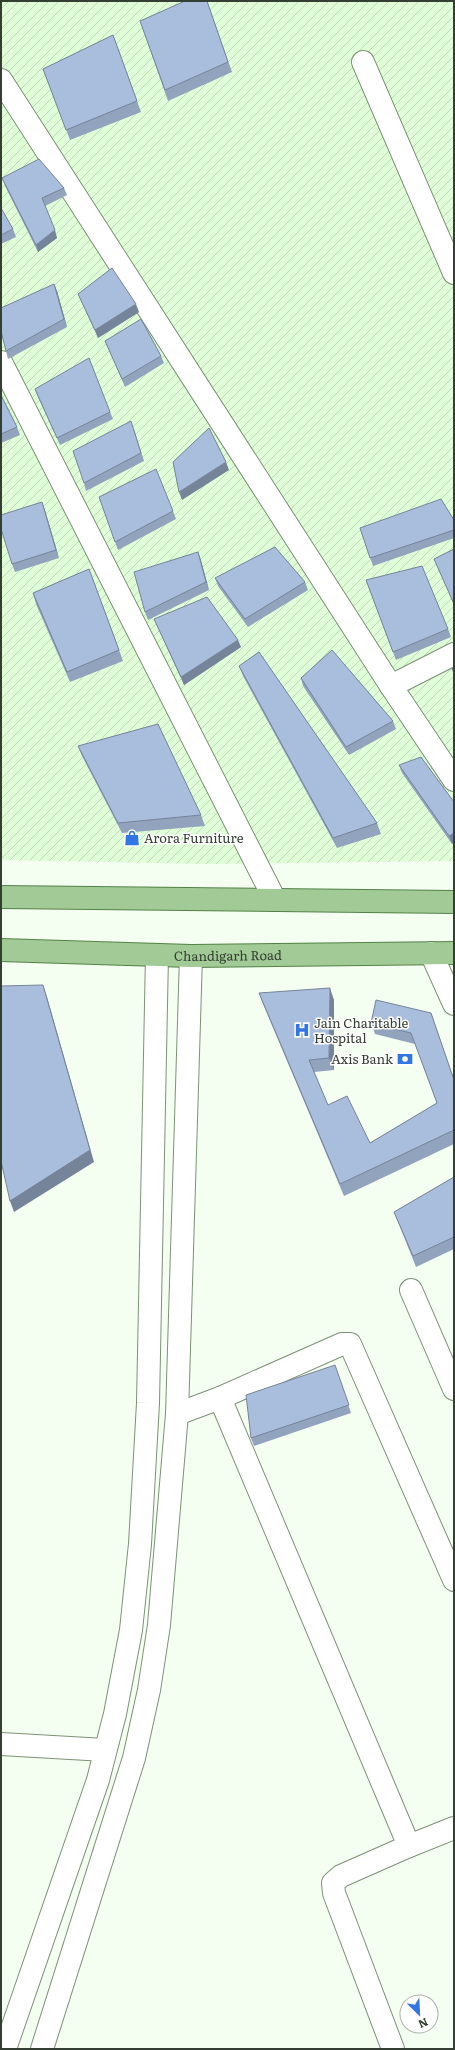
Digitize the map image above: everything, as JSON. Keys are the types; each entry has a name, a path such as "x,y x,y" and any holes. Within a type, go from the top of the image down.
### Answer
{"main road":[{"path":"1,897 454,902"},
{"name":"Chandigarh Road","path":"1,950 191,956 454,953"}],"street":[{"path":"363,62 454,273"},
{"path":"1,80 391,686 454,780"},
{"path":"1,362 275,900"},
{"path":"391,686 454,654"},
{"path":"431,953 454,1004"},
{"path":"5,2049 98,1780 115,1714 131,1630 140,1544 148,1403 158,955"},
{"path":"42,2049 132,1765 149,1690 159,1625 176,1414 191,956"},
{"path":"411,1290 454,1389"},
{"path":"176,1414 220,1398 342,1344 350,1344 454,1580"},
{"path":"220,1398 410,1846"},
{"path":"1,1744 106,1750"},
{"path":"393,2049 334,1893 333,1883 341,1876 454,1828"}],"shaded area":[{"path":"1,1 454,1 454,861 209,864 1,860"}],"building":[{"path":"185,1 207,1 228,62 165,90 140,21"},
{"path":"113,35 137,101 66,130 43,69"},
{"path":"39,159 64,188 42,198 55,230 36,245 2,178"},
{"path":"1,208 13,229 1,235"},
{"path":"112,268 136,304 95,330 78,294"},
{"path":"54,284 64,319 6,351 1,331 1,308"},
{"path":"141,319 161,356 122,379 105,341"},
{"path":"89,358 110,412 57,438 35,389"},
{"path":"1,395 17,427 1,434"},
{"path":"131,421 141,453 84,483 73,451"},
{"path":"209,428 226,462 179,492 173,462"},
{"path":"156,469 173,511 115,542 99,497"},
{"path":"441,499 454,520 454,530 370,558 360,528"},
{"path":"42,502 56,550 12,564 1,529 1,515"},
{"path":"275,547 305,582 245,619 215,578"},
{"path":"454,549 454,604 434,559"},
{"path":"198,552 206,582 145,612 134,572"},
{"path":"422,566 448,629 393,652 366,580"},
{"path":"89,569 119,650 67,672 33,593"},
{"path":"207,597 238,640 181,677 154,619"},
{"path":"332,650 393,721 346,747 301,678"},
{"path":"259,652 377,823 333,838 239,666"},
{"path":"158,724 201,815 118,823 78,746"},
{"path":"421,757 454,802 454,833 449,836 399,765"},
{"path":"43,985 90,1150 10,1201 1,1161 1,986"},
{"path":"330,988 329,1058 309,1060 328,1105 347,1096 370,1143 437,1103 411,1033 371,1023 376,1000 431,1013 454,1080 454,1130 340,1184 259,993"},
{"path":"454,1177 454,1237 413,1256 394,1212"},
{"path":"335,1365 349,1405 251,1438 246,1395"}],"place":[{"name":"Arora Furniture","path":"132,838"},
{"name":"Jain Charitable Hospital","path":"302,1030"},
{"name":"Axis Bank","path":"405,1059"}]}
